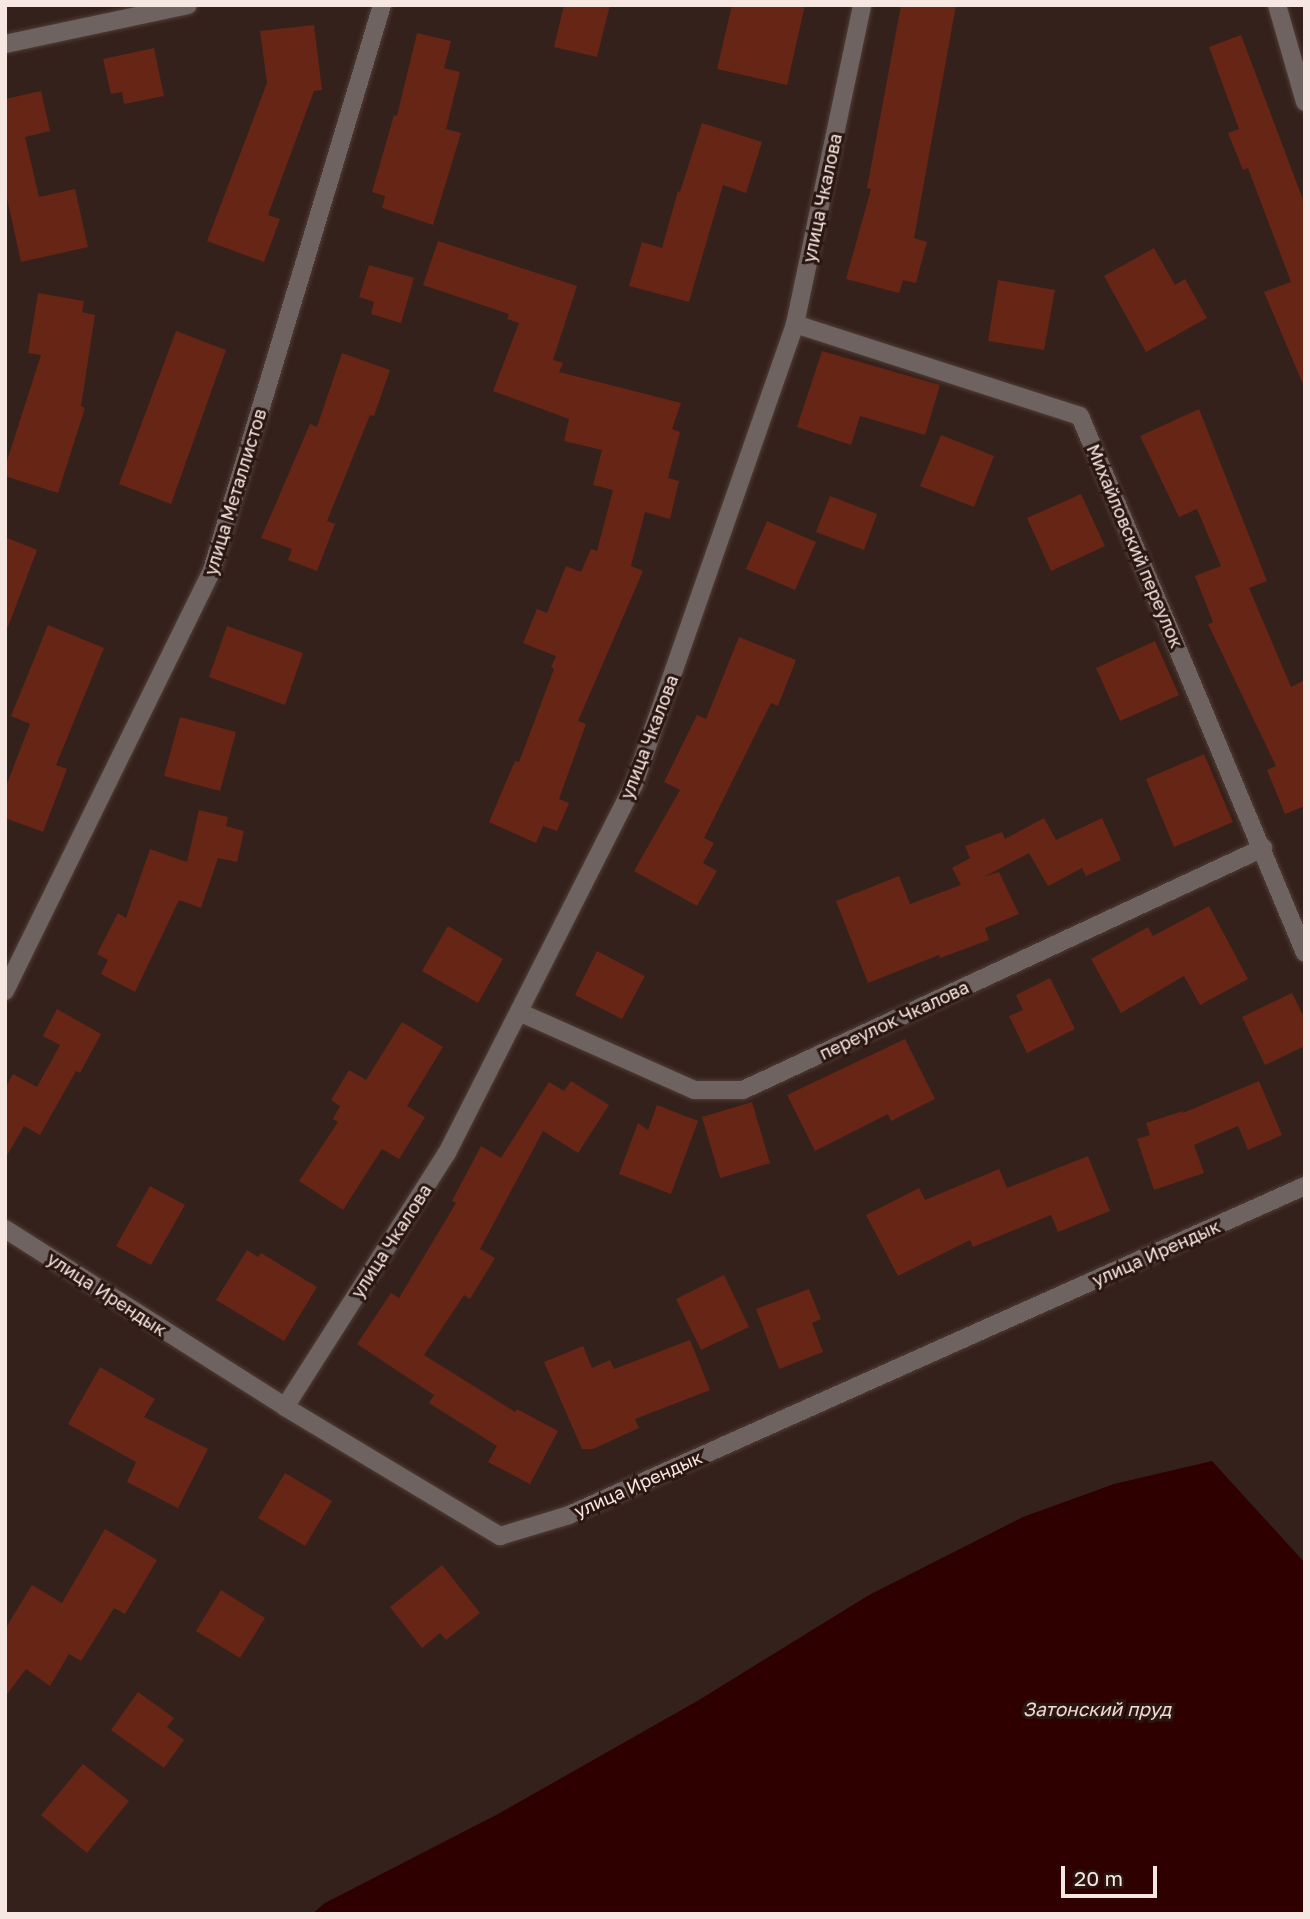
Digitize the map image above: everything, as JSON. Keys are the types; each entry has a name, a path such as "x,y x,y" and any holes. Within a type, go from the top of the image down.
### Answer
{"street":[{"path":"5,44 188,5"},
{"name":"улица Металлистов","path":"5,991 212,570 382,5"},
{"name":"улица Чкалова","path":"285,1407 447,1153 634,784 795,324 862,5"},
{"path":"1277,5 1305,102"},
{"name":"Михайловский переулок","path":"795,324 1080,416 1305,953"},
{"name":"переулок Чкалова","path":"519,1012 694,1090 743,1090 1263,848"},
{"name":"улица Ирендык","path":"5,1229 285,1407 500,1536 569,1515 1305,1186"}],"water":[{"name":"Затонский пруд","path":"1212,1461 1305,1563 1305,1914 312,1914 325,1903 498,1814 699,1700 869,1595 1023,1517 1114,1484"}],"building":[{"path":"564,5 610,5 597,57 554,47"},
{"path":"732,5 805,5 787,85 717,69"},
{"path":"901,5 956,5 914,238 927,242 916,283 903,280 899,293 846,279 871,189 867,188"},
{"path":"314,25 322,90 314,91 268,215 280,219 264,262 207,241 267,83 260,31"},
{"path":"417,33 451,41 444,68 460,72 446,129 461,133 433,225 382,208 385,196 372,192 394,115 397,116"},
{"path":"1241,35 1305,205 1303,384 1264,292 1291,282 1248,168 1243,170 1228,133 1239,129 1209,47"},
{"path":"154,48 164,96 124,104 122,92 111,94 103,59"},
{"path":"41,91 50,131 25,137 39,197 75,189 88,247 21,262 5,189 5,99"},
{"path":"702,123 762,142 746,193 723,185 689,302 629,286 642,242 662,248 678,191 680,192"},
{"path":"438,241 577,286 553,360 563,363 559,372 681,403 672,429 680,432 668,478 679,481 670,519 645,512 631,566 643,571 578,721 586,724 559,799 569,803 557,831 543,826 536,843 489,822 515,761 519,762 554,669 551,667 556,656 523,643 537,609 547,613 566,566 581,572 591,549 597,551 613,490 593,485 602,450 564,441 569,419 493,391 519,323 507,319 509,314 423,285"},
{"path":"1154,248 1175,285 1185,279 1207,318 1146,352 1104,276"},
{"path":"369,265 414,278 401,323 371,314 374,302 359,297"},
{"path":"998,280 1055,290 1044,350 988,341"},
{"path":"38,293 84,301 82,312 95,315 81,406 85,408 58,493 5,476 5,467 41,355 28,353"},
{"path":"176,331 226,350 171,504 119,484"},
{"path":"822,351 940,385 925,435 860,416 851,445 797,427"},
{"path":"342,353 390,370 374,416 370,415 327,521 335,524 317,571 288,560 292,549 261,538 310,424 317,427"},
{"path":"1199,409 1267,581 1249,588 1291,687 1305,680 1305,806 1285,814 1267,770 1276,766 1208,624 1213,622 1195,576 1221,566 1197,509 1179,517 1140,436"},
{"path":"941,435 994,456 974,507 920,486"},
{"path":"1081,494 1105,546 1051,571 1027,518"},
{"path":"830,496 877,514 864,550 816,532"},
{"path":"767,521 816,542 795,590 746,569"},
{"path":"5,537 37,550 8,627 5,627"},
{"path":"48,625 104,648 56,765 67,769 43,832 5,818 5,789 30,724 11,716"},
{"path":"227,626 303,653 285,705 209,677"},
{"path":"739,637 796,660 778,706 771,703 704,838 714,843 703,863 717,871 697,906 634,871 680,790 664,782 697,715 706,719"},
{"path":"1155,641 1179,695 1120,721 1096,668"},
{"path":"180,717 236,732 220,791 164,776"},
{"path":"1204,754 1233,822 1174,847 1146,779"},
{"path":"199,810 228,817 226,826 244,831 237,862 218,858 201,908 179,900 135,992 101,974 108,960 97,954 118,913 126,918 150,849 187,862"},
{"path":"1044,818 1056,840 1102,818 1121,860 1086,876 1082,868 1048,886 1029,853 984,877 999,872 1019,914 985,928 989,940 940,958 939,955 868,983 836,901 899,876 910,904 961,885 952,868 970,858 965,846 1002,832 1005,839"},
{"path":"1209,906 1248,979 1200,1005 1184,976 1121,1013 1091,959 1148,927 1153,936"},
{"path":"448,926 503,959 478,1003 422,971"},
{"path":"597,951 645,976 622,1019 575,995"},
{"path":"1050,978 1075,1029 1027,1053 1009,1016 1023,1010 1016,995"},
{"path":"1292,993 1305,1019 1305,1046 1265,1065 1242,1017"},
{"path":"57,1009 101,1034 80,1073 76,1071 40,1135 24,1126 5,1159 5,1088 13,1074 37,1087 60,1045 43,1036"},
{"path":"402,1022 443,1047 407,1106 425,1117 399,1159 382,1149 343,1210 299,1181 338,1122 333,1119 340,1106 331,1100 349,1070 366,1080"},
{"path":"905,1039 935,1099 891,1121 888,1114 815,1151 787,1095"},
{"path":"571,1081 609,1105 578,1153 543,1131 480,1249 495,1258 470,1299 464,1295 424,1355 515,1412 517,1409 558,1431 530,1484 488,1462 497,1446 429,1403 434,1395 357,1344 391,1293 399,1298 456,1203 452,1201 481,1146 501,1158 549,1082 564,1091"},
{"path":"1259,1081 1282,1135 1248,1150 1238,1126 1194,1145 1204,1173 1154,1190 1137,1139 1150,1135 1146,1123 1183,1113"},
{"path":"752,1102 770,1163 720,1178 702,1117"},
{"path":"657,1105 698,1121 671,1194 619,1174 638,1123 648,1130"},
{"path":"1088,1156 1110,1211 1058,1232 1051,1215 973,1247 970,1240 898,1276 866,1215 919,1188 925,1200 999,1169 1007,1188"},
{"path":"150,1186 185,1205 151,1265 116,1246"},
{"path":"247,1250 258,1257 261,1253 317,1287 284,1341 216,1300"},
{"path":"724,1275 749,1327 701,1350 676,1299"},
{"path":"809,1289 821,1319 812,1323 823,1352 779,1369 756,1309"},
{"path":"690,1340 710,1390 635,1419 639,1428 593,1449 582,1449 544,1362 583,1346 592,1368 610,1360 614,1369"},
{"path":"100,1367 155,1399 144,1417 208,1449 178,1508 127,1482 136,1462 68,1424"},
{"path":"285,1473 332,1501 305,1546 258,1518"},
{"path":"105,1529 157,1560 125,1614 114,1608 81,1661 69,1654 50,1686 26,1669 5,1697 5,1629 32,1585 62,1603"},
{"path":"442,1565 480,1613 446,1640 440,1633 422,1648 390,1607"},
{"path":"221,1590 265,1618 240,1658 196,1631"},
{"path":"138,1692 174,1718 167,1727 184,1740 164,1768 111,1730"},
{"path":"83,1764 129,1801 87,1853 41,1815"}]}
